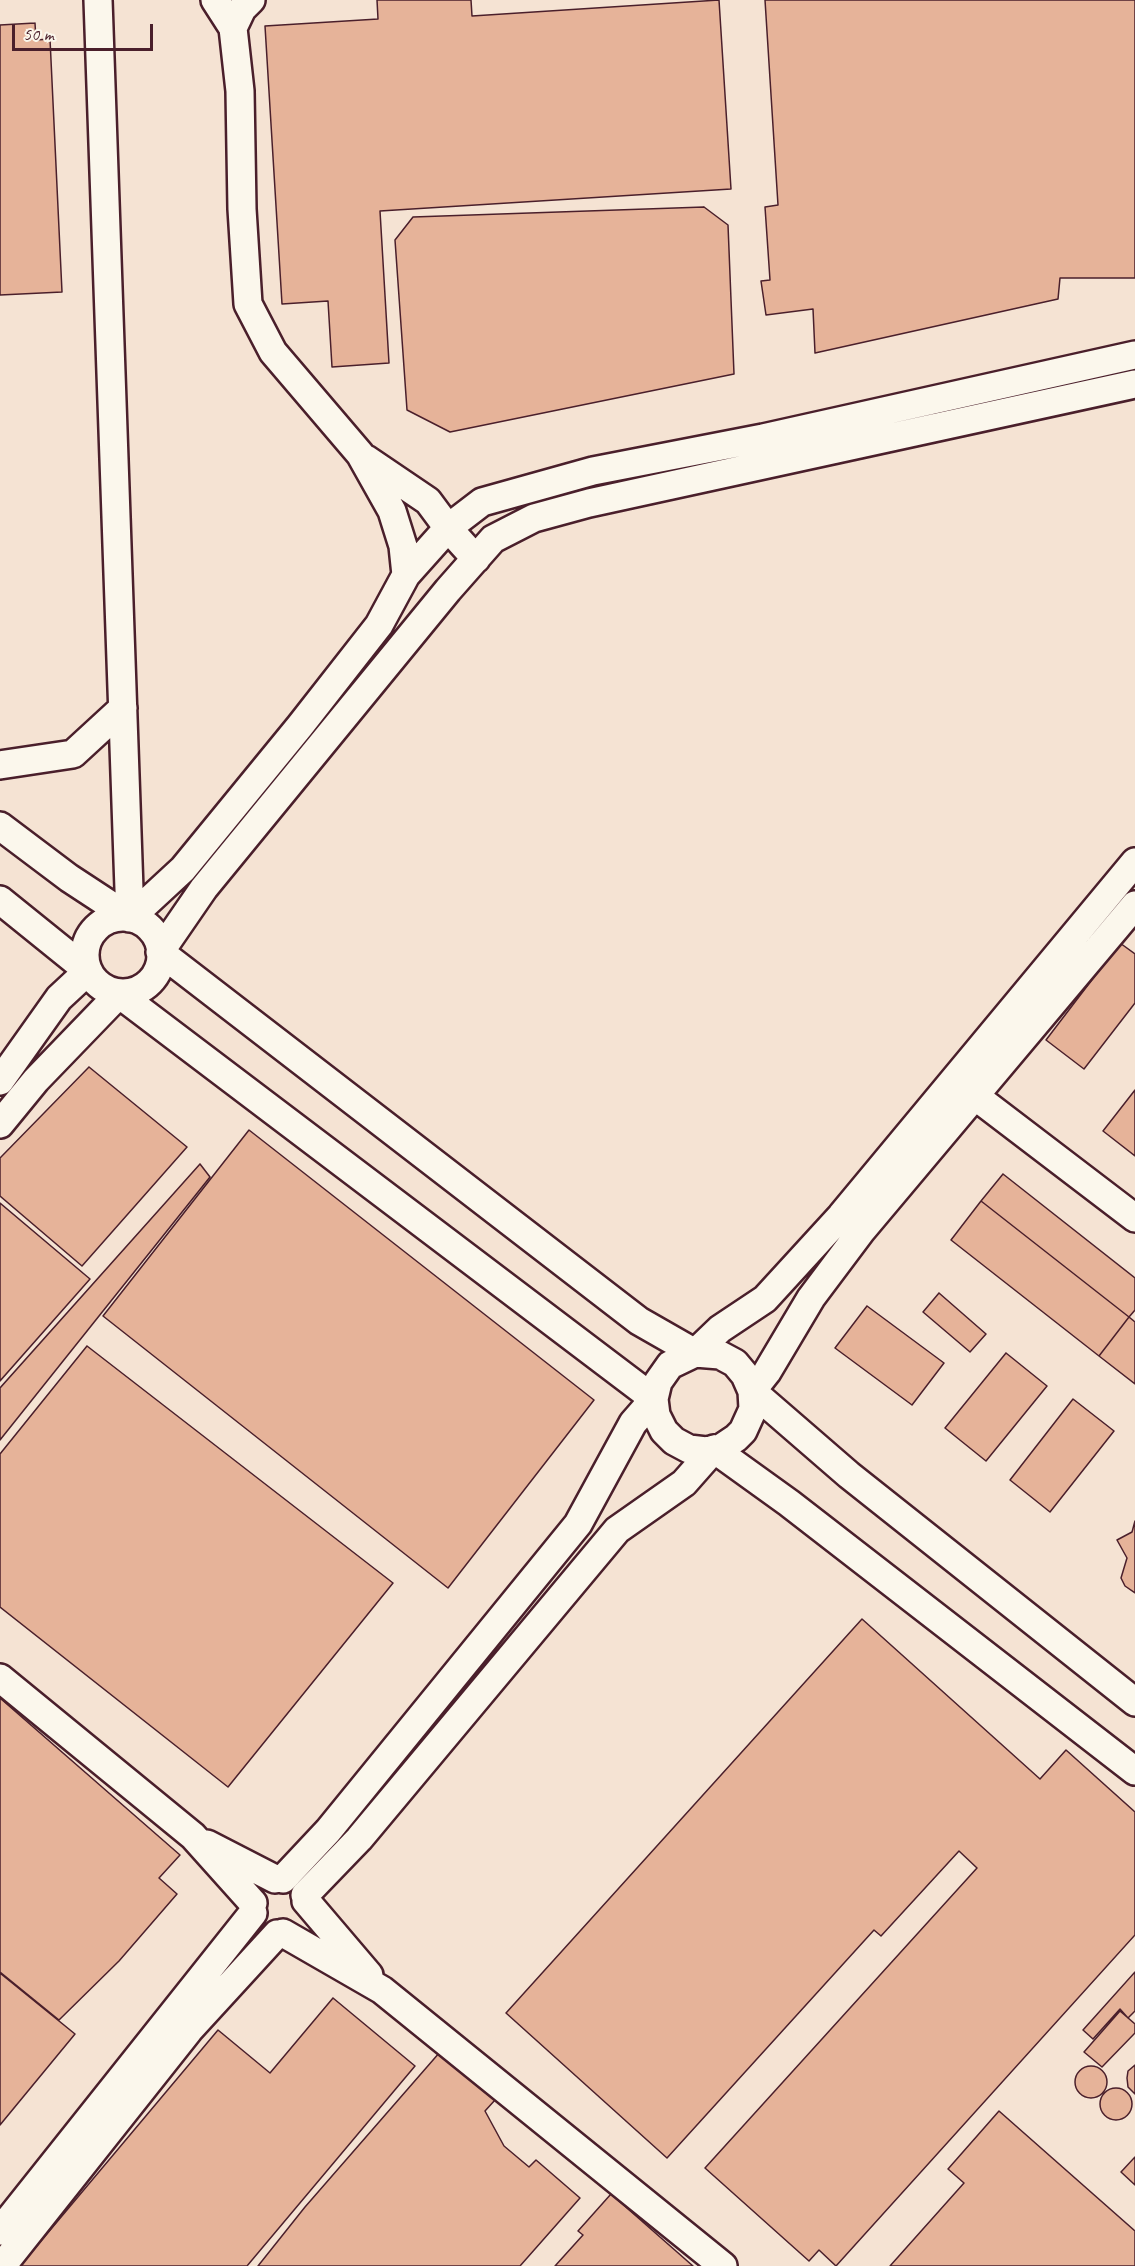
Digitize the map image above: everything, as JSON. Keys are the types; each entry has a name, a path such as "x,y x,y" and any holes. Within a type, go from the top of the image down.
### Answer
{"street":[{"path":"98,0 130,918"},
{"path":"215,0 233,28 240,91 242,209 248,304 273,352 360,454 392,511 403,546 406,575"},
{"path":"233,28 242,9 251,0"},
{"path":"428,501 482,502 593,471 763,438 1135,355"},
{"path":"160,952 204,888 493,540 534,519 589,503 1135,384"},
{"path":"360,454 428,501 448,528 476,559"},
{"path":"88,971 84,958 86,945 95,930 105,921 130,918 183,869 379,625 406,575 448,528 482,502"},
{"path":"0,765 73,754 123,708"},
{"path":"0,826 69,878 130,918 143,923 153,931 160,952 158,971 148,984 132,993 118,994 36,1080 0,1124"},
{"path":"160,952 639,1321 695,1353 720,1355 735,1363 745,1375 752,1390 753,1409 743,1431 729,1443 714,1449 689,1449 674,1441 664,1431 656,1415 654,1399 658,1382 670,1365 695,1353 720,1329 765,1299 841,1216 1135,862"},
{"path":"0,900 88,971 102,987 118,994 654,1399"},
{"path":"752,1390 767,1372 824,1281 862,1230 1135,905"},
{"path":"0,1082 59,998 88,971"},
{"path":"975,1096 1135,1218"},
{"path":"752,1390 849,1475 1135,1702"},
{"path":"2,2266 32,2210 253,1908 260,1888 279,1879 328,1831 578,1524 633,1423 654,1399"},
{"path":"714,1449 789,1503 1135,1771"},
{"path":"0,2231 32,2210 189,2030 280,1934 297,1929 307,1913 306,1898 359,1839 617,1530 684,1483 714,1449"},
{"path":"0,1678 193,1836 253,1908 263,1928 280,1934 382,1990 723,2266"},
{"path":"193,1836 279,1879 293,1882 382,1990"}],"shaded area":[{"path":"0,0 1135,0 1135,2266 0,2266"}],"building":[{"path":"377,0 471,0 472,16 719,0 731,189 380,211 389,363 332,367 328,301 282,304 265,26 378,19"},
{"path":"765,0 1135,0 1135,278 1060,278 1058,299 815,353 813,309 766,315 761,281 770,280 765,207 778,205"},
{"path":"35,23 36,40 50,39 62,292 0,295 0,25"},
{"path":"704,207 728,225 734,374 450,432 407,410 395,240 413,217"},
{"path":"1120,943 1135,954 1135,1003 1084,1069 1046,1040"},
{"path":"89,1067 187,1147 82,1266 0,1196 0,1158"},
{"path":"1135,1090 1135,1156 1103,1131"},
{"path":"249,1130 594,1400 448,1588 103,1316"},
{"path":"200,1164 210,1177 0,1440 0,1388"},
{"path":"1003,1174 1135,1278 1135,1310 1129,1317 981,1201"},
{"path":"981,1201 1129,1317 1099,1356 951,1240"},
{"path":"0,1203 90,1279 0,1381"},
{"path":"939,1293 986,1334 970,1352 923,1312"},
{"path":"867,1306 944,1363 912,1405 835,1348"},
{"path":"1129,1317 1135,1322 1135,1384 1099,1356"},
{"path":"87,1346 393,1583 228,1787 0,1607 0,1454"},
{"path":"1006,1353 1047,1386 986,1461 945,1428"},
{"path":"1073,1399 1114,1431 1050,1512 1010,1480"},
{"path":"1135,1521 1135,1593 1125,1586 1121,1578 1127,1558 1117,1540 1132,1532"},
{"path":"862,1619 1040,1779 1066,1750 1135,1812 1135,1935 836,2266 819,2250 809,2261 705,2168 977,1868 959,1851 881,1936 874,1930 667,2158 506,2013"},
{"path":"0,1698 180,1855 159,1878 177,1894 119,1961 59,2020 0,1972"},
{"path":"1135,1972 1135,2011 1128,2018 1120,2009 1093,2039 1083,2030"},
{"path":"0,1973 75,2034 0,2125"},
{"path":"333,1998 415,2066 247,2266 20,2266 218,2030 270,2073"},
{"path":"1120,2011 1135,2024 1135,2033 1102,2067 1084,2052"},
{"path":"440,2052 495,2100 485,2111 504,2146 529,2167 536,2160 580,2198 520,2266 258,2266 305,2207"},
{"path":"1135,2065 1135,2094 1128,2087 1127,2078 1128,2071"},
{"path":"1091,2066 1102,2071 1107,2082 1102,2093 1091,2098 1080,2093 1075,2082 1080,2071"},
{"path":"1116,2088 1127,2093 1132,2104 1127,2115 1116,2120 1105,2115 1100,2104 1105,2093"},
{"path":"999,2111 1135,2231 1135,2266 890,2266 964,2183 948,2169"},
{"path":"1135,2157 1135,2185 1121,2172"},
{"path":"611,2194 693,2266 555,2266 583,2235 578,2231"}]}
